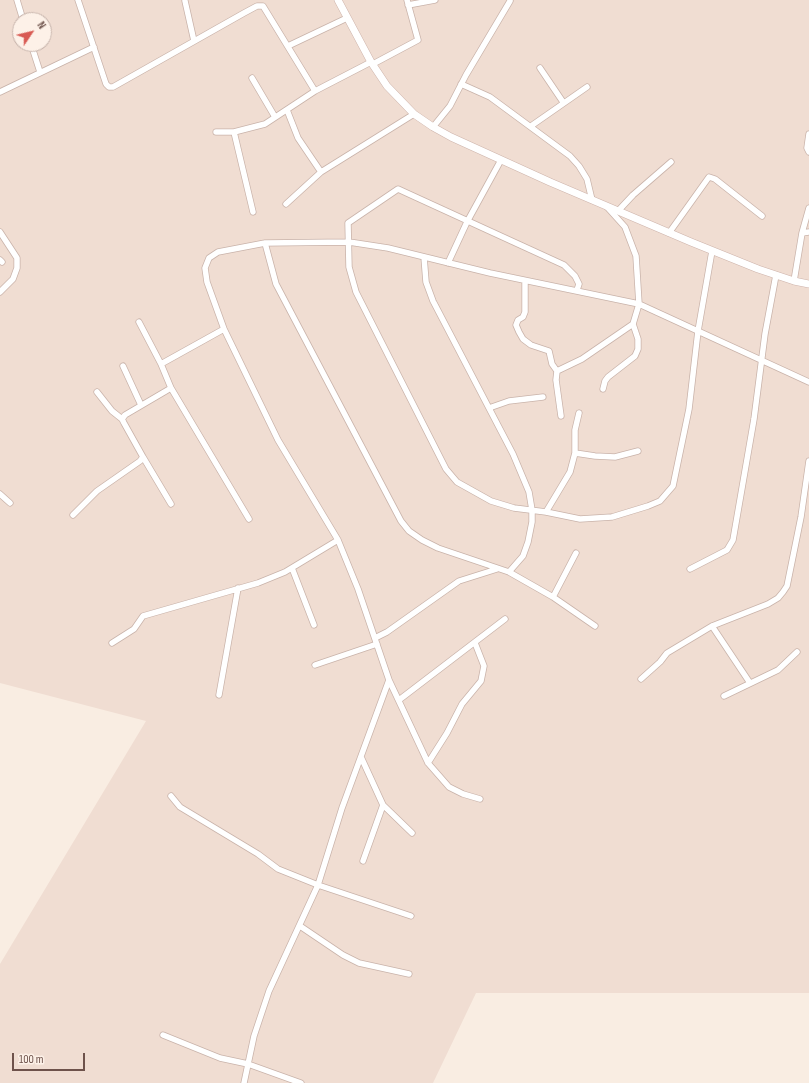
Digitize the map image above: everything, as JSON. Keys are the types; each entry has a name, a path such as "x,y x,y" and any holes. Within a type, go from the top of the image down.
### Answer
{"street":[{"path":"16,0 20,12"},
{"path":"78,0 106,84 109,87 113,87 257,6 263,6"},
{"path":"260,0 315,91"},
{"path":"338,0 372,63 387,86 414,114 433,127 500,160 607,207 776,275 809,284"},
{"path":"216,132 234,132 265,124 315,91 418,40 407,2 435,0"},
{"path":"433,127 450,106 461,84 510,1"},
{"path":"185,2 194,41"},
{"path":"288,46 347,18"},
{"path":"0,92 94,47"},
{"path":"34,52 40,72"},
{"path":"540,68 563,102"},
{"path":"252,78 275,117"},
{"path":"461,84 490,97 570,156 579,166 587,179 592,200"},
{"path":"531,126 563,102 588,87"},
{"path":"288,110 298,138 321,172"},
{"path":"286,204 321,172 414,114"},
{"path":"234,132 253,212"},
{"path":"809,134 807,148 809,152"},
{"path":"448,263 466,222 500,160"},
{"path":"618,211 633,195 671,162"},
{"path":"670,233 709,177 762,216"},
{"path":"577,290 579,284 575,276 564,265 466,222 398,189 348,223 349,267 356,292 446,468 457,482 479,495 514,508 546,512 580,519 612,517 648,506 660,501 673,486 689,409 698,331 712,250"},
{"path":"604,389 605,381 608,377 635,356 638,349 638,339 633,324 639,304 636,256 625,227 607,207"},
{"path":"794,281 802,233 809,208"},
{"path":"625,227 630,216"},
{"path":"0,232 17,258 17,268 13,279 0,292"},
{"path":"802,233 809,232"},
{"path":"480,798 463,794 449,787 428,763 389,680 338,540 278,440 224,329 207,282 205,268 209,258 218,252 265,243 349,242 388,248 448,263 639,304 809,382"},
{"path":"265,243 276,284 402,521 409,531 438,548 509,572 553,597 595,626"},
{"path":"424,257 426,282 433,301 522,471 529,492 532,522 528,542 523,556 509,572"},
{"path":"690,569 727,550 731,545 754,419 761,360 776,275"},
{"path":"525,280 525,312 516,324 523,339 531,345 549,351 552,364 557,371 556,380 561,416"},
{"path":"139,322 161,364 171,388 249,519"},
{"path":"557,371 560,368 582,359 633,324"},
{"path":"161,364 224,329"},
{"path":"123,366 142,405"},
{"path":"122,419 125,415 171,388"},
{"path":"97,392 112,411 122,419 171,504"},
{"path":"489,408 509,401 543,397"},
{"path":"546,512 570,472 575,453 575,430 579,413"},
{"path":"575,453 615,457 638,451"},
{"path":"73,515 97,491 140,461 143,457"},
{"path":"641,679 667,653 712,626 768,604 778,598 787,586 809,461"},
{"path":"0,494 10,503"},
{"path":"112,643 134,629 143,616 258,583 292,568 338,540"},
{"path":"553,597 576,553"},
{"path":"292,568 314,625"},
{"path":"315,665 376,641 459,581 497,569"},
{"path":"220,695 238,588"},
{"path":"398,700 505,619"},
{"path":"712,626 750,684"},
{"path":"428,763 447,734 462,704 482,681 484,666 475,643"},
{"path":"724,696 781,667 798,652"},
{"path":"244,1083 254,1036 269,990 318,886 342,808 389,680"},
{"path":"361,757 383,805 412,833"},
{"path":"170,796 180,807 258,854 278,869 318,886 411,916"},
{"path":"364,862 383,805"},
{"path":"300,926 343,955 359,963 409,974"},
{"path":"163,1035 220,1058 248,1064 301,1083"}],"shaded area":[{"path":"0,0 809,0 809,993 476,993 433,1083 0,1083 0,964 146,721 0,683"}]}
